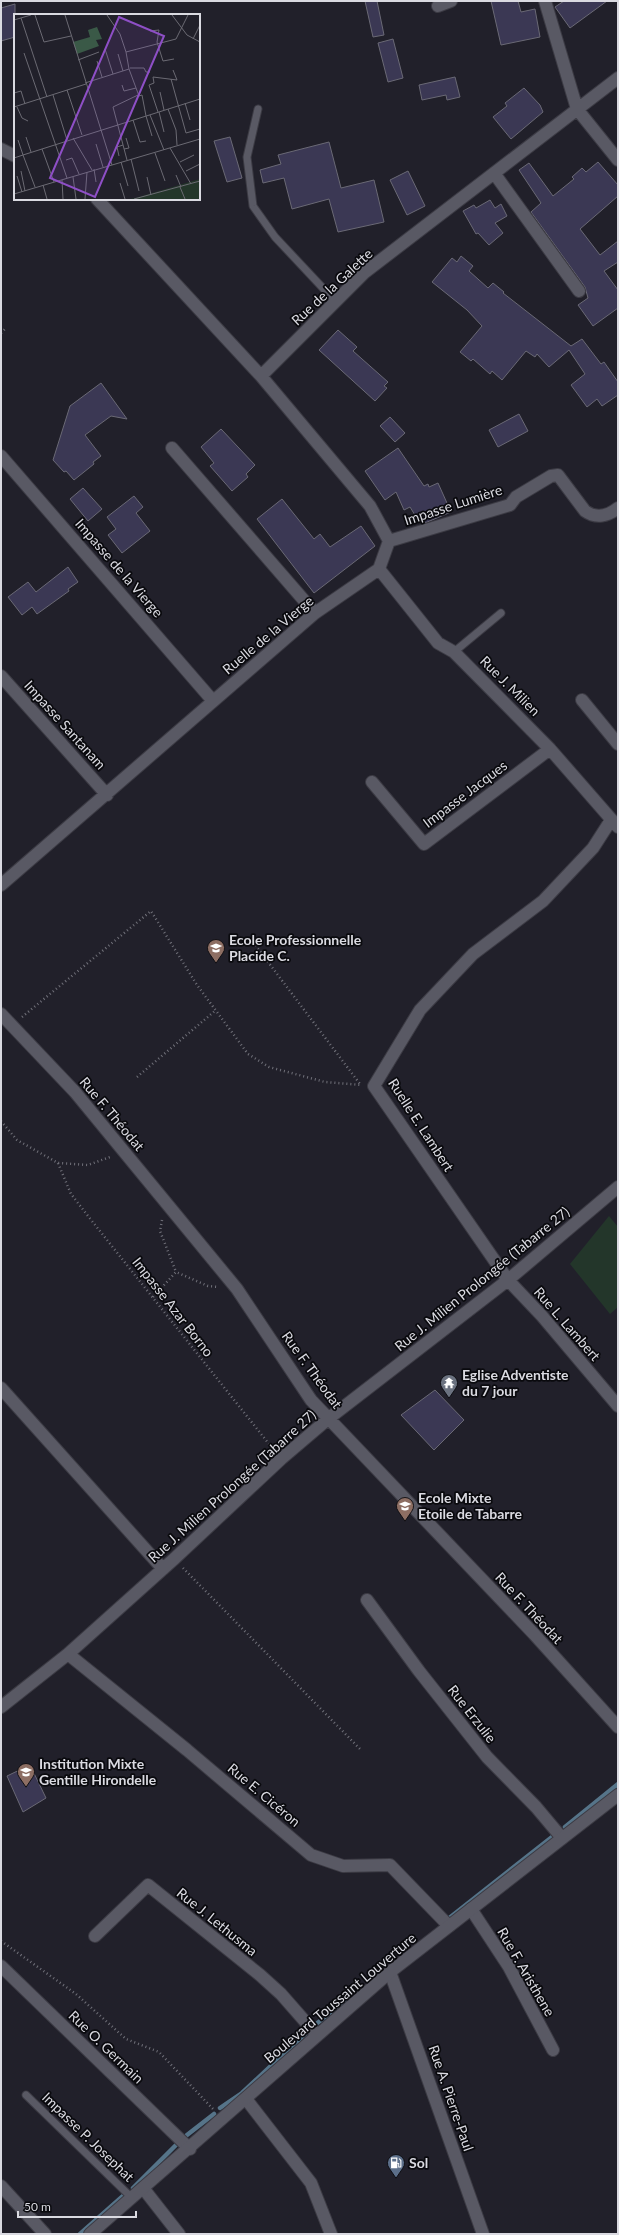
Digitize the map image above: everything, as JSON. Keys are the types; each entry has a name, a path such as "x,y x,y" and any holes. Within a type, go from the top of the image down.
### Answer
{"street":[{"path":"438,6 451,1"},
{"path":"545,1 577,109 618,160"},
{"name":"Rue de la Galette","path":"261,376 364,273 618,78"},
{"path":"1,149 14,156"},
{"path":"494,173 579,291"},
{"path":"98,200 261,376 370,506 388,541 379,569"},
{"path":"172,448 315,613"},
{"name":"Impasse de la Vierge","path":"1,456 213,701"},
{"name":"Impasse Lumière","path":"388,541 510,505 516,497 551,476 558,475 591,515 604,516 618,508"},
{"name":"Ruelle de la Vierge","path":"1,885 107,795 315,613 379,569"},
{"name":"Rue J. Milien","path":"379,569 438,643 454,652 550,749 615,824"},
{"name":"Impasse Santanam","path":"1,676 107,795"},
{"path":"582,700 618,744"},
{"name":"Impasse Jacques","path":"372,782 424,844 550,749"},
{"name":"Ruelle E. Lambert","path":"508,1280 374,1086 420,1010 473,954 543,902 615,824"},
{"name":"Rue F. Théodat","path":"1,1014 75,1092 124,1150 163,1202 237,1289 310,1400 534,1634 618,1727"},
{"name":"Rue J. Milien Prolongée (Tabarre 27)","path":"1,1707 68,1654 174,1559 281,1459 328,1419 508,1280 618,1187"},
{"name":"Rue L. Lambert","path":"508,1280 542,1316 618,1406"},
{"path":"1,1388 163,1569"},
{"name":"Rue Erzulie","path":"367,1600 419,1671 487,1757 536,1807 562,1838"},
{"name":"Rue E. Cicéron","path":"68,1654 187,1750 311,1855 343,1866 390,1865 449,1926"},
{"name":"Boulevard Toussaint Louverture","path":"90,2234 190,2149 317,2035 390,1972 618,1795"},
{"name":"Rue J. Lethusma","path":"95,1936 148,1885 260,1975 281,1994 317,2035"},
{"name":"Rue F. Aristhene","path":"471,1909 509,1967 554,2050"},
{"name":"Rue O. Germain","path":"1,1966 190,2149"},
{"name":"Rue A. Pierre-Paul","path":"390,1972 483,2234"},
{"path":"246,2099 311,2183 331,2234"},
{"path":"1,2186 45,2234"},
{"path":"143,2188 179,2234"}],"lane":[{"path":"258,109 248,157 253,206 275,237 336,302"},
{"path":"454,652 501,613"},
{"name":"Impasse P. Josephat","path":"26,2095 132,2198"}],"path":[{"path":"1,333 5,329"},
{"path":"12,1025 151,911 197,985 248,1054 269,1067 325,1082 374,1086"},
{"path":"254,942 361,1085"},
{"path":"137,1077 216,1010"},
{"path":"1,1121 17,1140 58,1163 88,1165 124,1150"},
{"name":"Impasse Azar Borno","path":"58,1163 71,1194 281,1459"},
{"path":"163,1202 160,1231 176,1272 208,1286 237,1289"},
{"path":"153,1297 176,1272"},
{"path":"174,1559 362,1751"},
{"path":"1,1941 76,1994 126,2040 159,2052 223,2119"}],"green space":[{"path":"609,1216 618,1227 618,1307 610,1314 570,1264"}],"building":[{"path":"365,1 377,1 384,35 373,37"},
{"path":"491,1 518,1 521,12 535,9 540,37 501,45"},
{"path":"564,1 607,1 570,28 555,7"},
{"path":"15,4 14,37 1,41 1,8"},
{"path":"393,39 403,78 388,82 378,43"},
{"path":"455,77 460,97 447,100 446,95 422,100 419,85"},
{"path":"524,88 540,105 543,112 511,139 493,117 507,106 505,103"},
{"path":"230,137 242,178 227,182 214,141"},
{"path":"329,142 341,188 374,180 384,222 338,232 329,199 292,209 284,178 263,183 260,170 281,164 278,155"},
{"path":"598,162 618,185 618,196 580,229 600,255 618,241 618,262 604,271 618,290 618,308 593,326 578,305 588,298 585,287 531,212 541,203 519,170 529,163 553,196 574,179 572,177 582,168 586,172"},
{"path":"408,171 425,206 407,215 390,180"},
{"path":"490,200 495,208 501,204 507,216 495,223 503,233 489,245 478,233 476,234 463,211 474,205 476,208"},
{"path":"461,256 473,266 469,271 488,288 493,283 504,292 503,293 571,346 582,339 601,364 604,362 618,382 618,395 602,406 597,399 587,407 571,385 585,374 569,350 549,367 537,354 535,357 526,351 502,380 492,371 490,374 473,359 471,361 460,352 482,326 467,310 432,282 452,258 457,262"},
{"path":"338,330 357,347 353,351 388,382 384,386 387,388 375,401 319,350"},
{"path":"101,383 127,419 111,416 85,435 101,456 93,462 94,464 74,480 53,460 70,406"},
{"path":"519,414 528,431 498,447 489,430"},
{"path":"390,417 405,433 395,442 380,426"},
{"path":"221,429 255,465 246,474 248,477 232,491 210,466 214,463 201,447"},
{"path":"398,448 424,486 428,484 429,487 438,483 451,512 425,523 423,518 418,520 410,507 404,510 396,492 385,500 365,471"},
{"path":"83,488 102,509 88,521 70,499"},
{"path":"134,496 143,507 136,513 150,531 122,553 108,535 116,529 107,517"},
{"path":"282,499 314,539 320,534 330,547 361,526 375,546 314,593 257,519"},
{"path":"68,567 78,582 68,589 69,591 37,614 32,607 22,615 8,597 28,582 36,592"},
{"path":"435,1390 464,1420 434,1450 401,1415"},
{"name":"Institution Mixte Gentille Hirondelle","path":"30,1765 46,1798 23,1812 7,1776"}],"waterway":[{"path":"565,1827 618,1784"},
{"path":"448,1919 552,1837"},
{"path":"316,2024 350,1999"},
{"path":"220,2108 242,2093 307,2032"},
{"path":"187,2135 214,2114"},
{"path":"133,2188 177,2144"},
{"path":"80,2234 123,2196"}],"place":[{"name":"Ecole Professionnelle Placide C.","path":"216,963"},
{"name":"Eglise Adventiste du 7 jour","path":"449,1398"},
{"name":"Ecole Mixte Etoile de Tabarre","path":"405,1521"},
{"name":"Institution Mixte Gentille Hirondelle","path":"26,1787"},
{"name":"Sol","path":"396,2178"}]}
